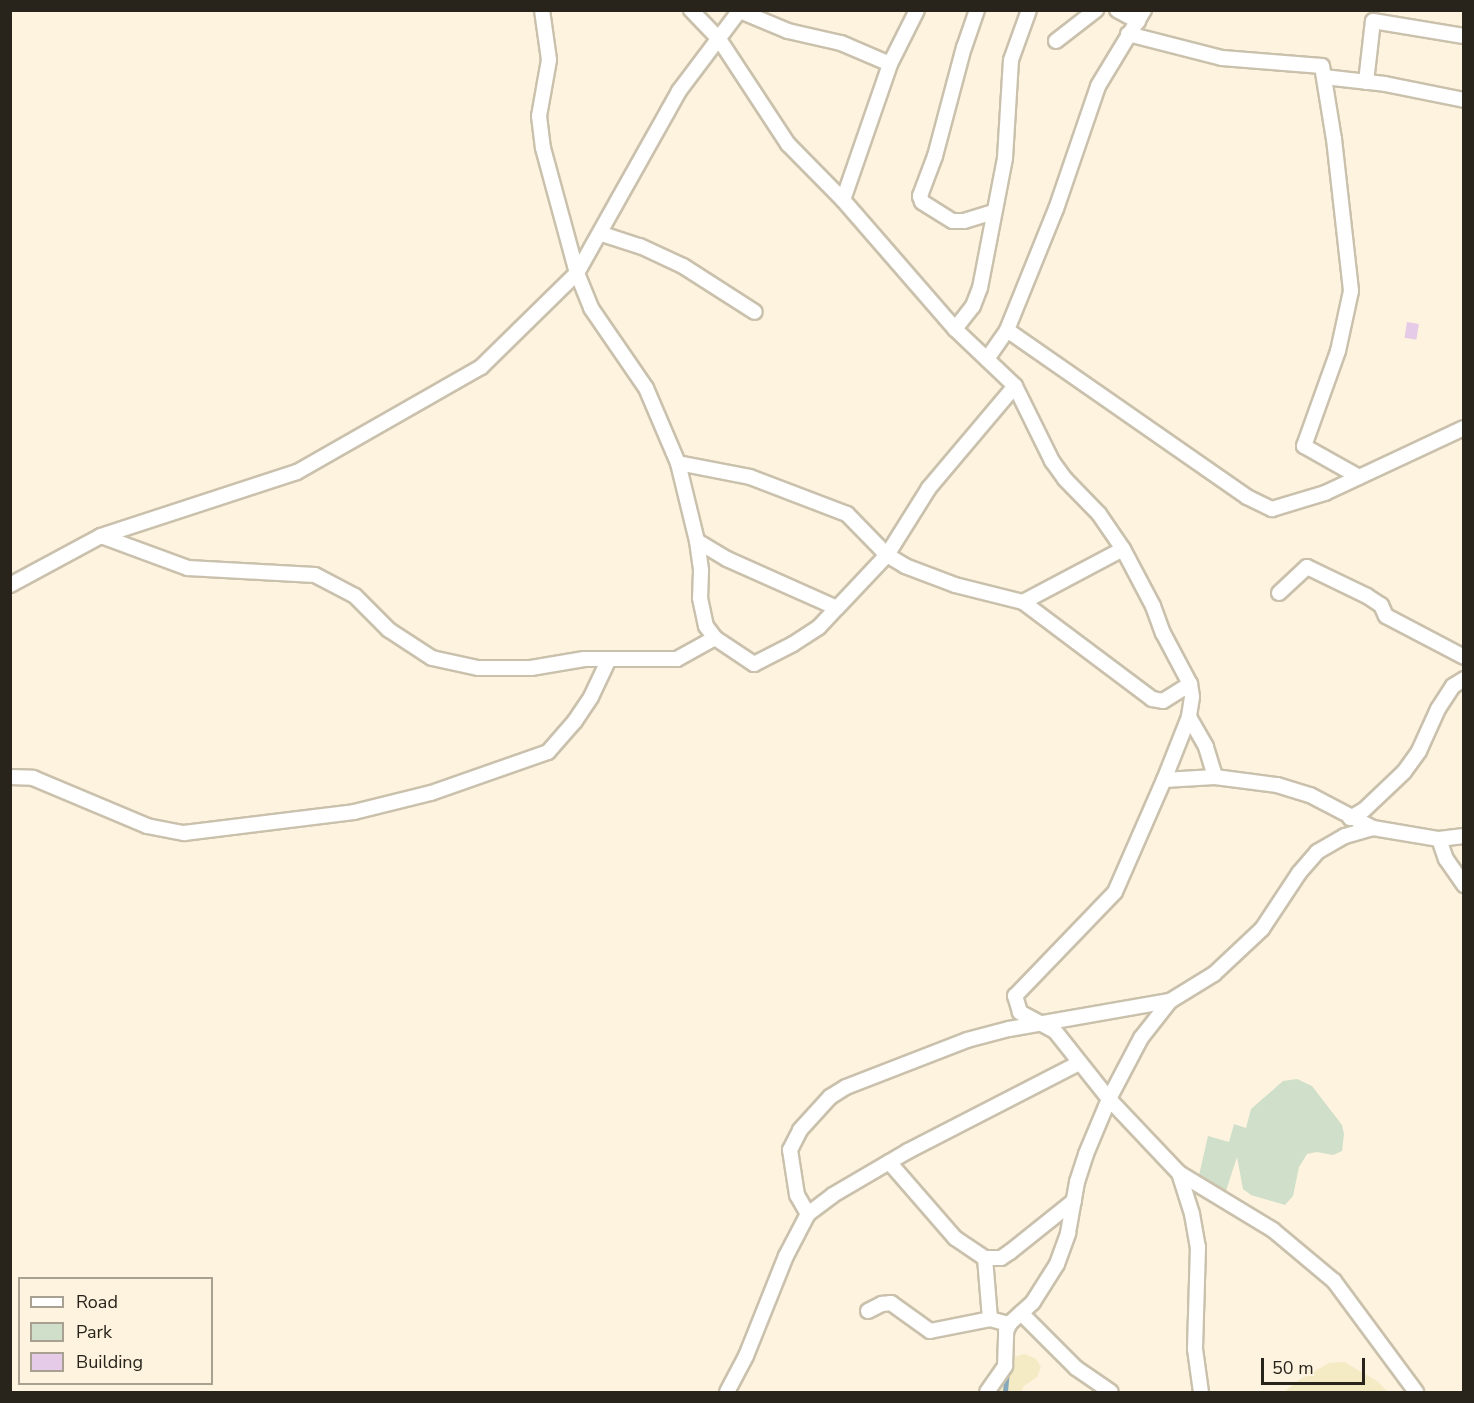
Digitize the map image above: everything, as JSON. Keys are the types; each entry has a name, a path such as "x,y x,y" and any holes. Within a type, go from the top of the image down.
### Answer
{"street":[{"path":"542,10 549,60 539,116 543,148 577,273 591,308 646,388 678,463 697,541 701,611 706,626 715,638 754,664 793,644 819,627 887,555 929,488 1015,386"},
{"path":"691,10 719,39 788,144 843,200 955,329 1015,386 1052,461 1065,479 1100,514 1123,549 1190,684 1192,696 1189,717 1115,892 1016,996 1024,1016 1044,1023 1055,1030 1109,1099 1179,1173 1272,1230 1334,1281 1416,1392"},
{"path":"843,200 890,64 917,10"},
{"path":"977,10 964,47 935,156 920,196 922,202 953,221 993,212"},
{"path":"955,329 973,306 980,288 1005,158 1011,60 1029,10"},
{"path":"1056,41 1096,10"},
{"path":"987,359 1007,330 1056,209 1098,86 1141,16 1118,10"},
{"path":"10,585 101,536 297,472 481,367 577,273 602,234 679,91 740,11 788,31 840,43 890,64"},
{"path":"1366,82 1374,16 1464,36"},
{"path":"1128,34 1222,58 1322,66 1351,291 1338,351 1304,446 1359,477"},
{"path":"1324,77 1366,82 1464,100"},
{"path":"602,234 683,266 755,312"},
{"path":"1007,330 1247,497 1272,509 1325,493 1415,448 1464,428"},
{"path":"678,463 750,477 847,514 887,555 905,566 955,585 1023,602 1152,699 1162,701 1190,684"},
{"path":"101,536 188,568 315,576 356,596 389,630 432,658 478,668 531,668 584,658 677,659 715,638"},
{"path":"697,541 727,559 837,608"},
{"path":"1023,602 1123,549"},
{"path":"1279,593 1307,567 1367,596 1381,605 1386,616 1464,657"},
{"path":"10,777 33,778 147,826 184,833 354,812 431,793 548,752 580,713 609,659"},
{"path":"1350,818 1364,810 1404,772 1419,751 1438,709 1453,686 1464,679"},
{"path":"1189,717 1206,747 1215,777"},
{"path":"1164,780 1215,777 1277,784 1310,795 1350,818 1373,828 1439,839 1464,837"},
{"path":"987,1392 1005,1366 1006,1331 1010,1324 1033,1302 1057,1264 1068,1233 1086,1154 1109,1099 1141,1038 1170,1001 1214,974 1262,929 1299,873 1317,852 1345,836 1373,828"},
{"path":"1439,839 1446,859 1464,885"},
{"path":"808,1214 798,1195 790,1150 800,1130 830,1097 846,1087 967,1040 1044,1023 1170,1001"},
{"path":"727,1392 746,1356 786,1256 808,1214 833,1195 889,1162 1080,1062"},
{"path":"889,1162 955,1238 985,1258 1001,1258 1074,1201"},
{"path":"1179,1173 1192,1214 1198,1247 1195,1349 1201,1392"},
{"path":"985,1258 990,1319"},
{"path":"868,1311 882,1304 891,1303 930,1331 990,1319 1010,1324"},
{"path":"1021,1313 1076,1368 1111,1392"}],"green space":[{"path":"1297,1079 1312,1086 1342,1125 1344,1134 1342,1151 1333,1155 1317,1152 1307,1154 1299,1167 1293,1196 1285,1205 1251,1195 1243,1189 1237,1157 1223,1200 1197,1184 1208,1136 1229,1142 1234,1124 1246,1128 1251,1109 1283,1081"}],"sand":[{"path":"1025,1354 1036,1359 1041,1367 1037,1377 1024,1386 1021,1392 997,1392 1011,1358"},
{"path":"1344,1362 1377,1381 1388,1392 1284,1392 1299,1380 1329,1363"}],"building":[{"path":"1407,322 1419,324 1416,340 1404,338"}],"waterway":[{"path":"1010,1361 1012,1342"},
{"path":"1005,1392 1007,1371"}]}
